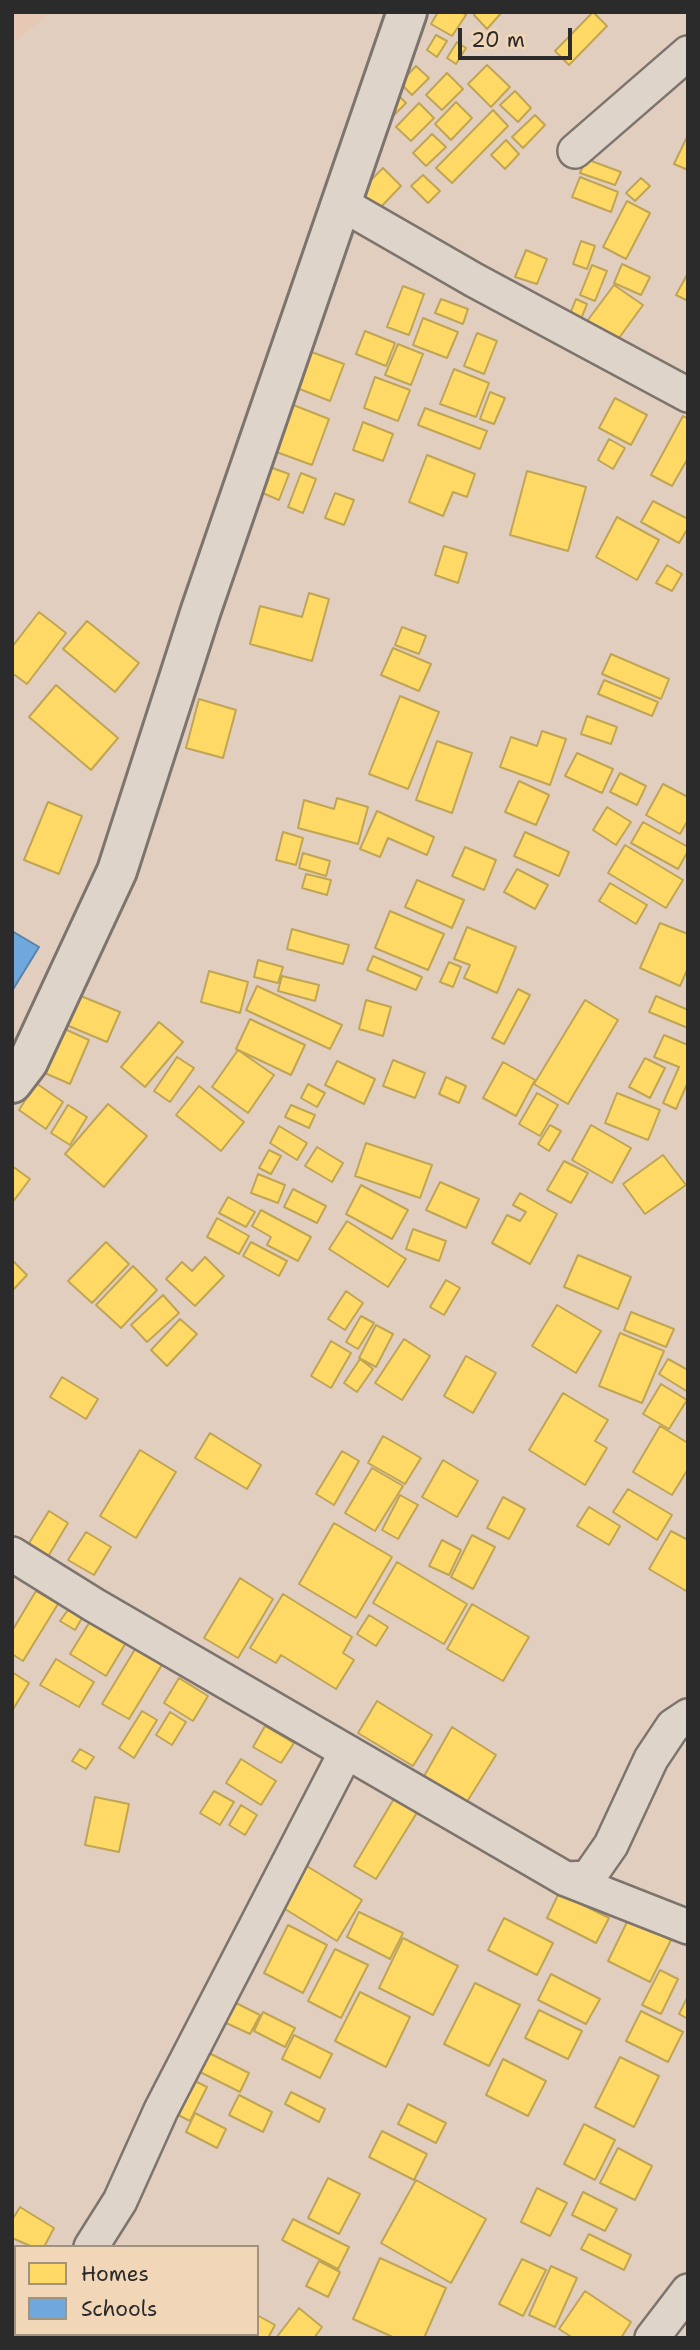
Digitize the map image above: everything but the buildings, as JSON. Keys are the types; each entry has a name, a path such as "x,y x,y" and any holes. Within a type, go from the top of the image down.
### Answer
{"street":[{"path":"12,1083 28,1062 117,871 201,610 407,12"},
{"path":"575,151 688,53"},
{"path":"342,204 688,395"},
{"path":"12,1554 94,1605 566,1879 688,1927"},
{"path":"566,1879 588,1878 611,1845 651,1759 673,1726 688,1716"},
{"path":"93,2245 120,2201 161,2110 346,1752"},
{"path":"652,2338 688,2291"}],"shaded area":[{"path":"12,12 51,12 12,44"}]}
